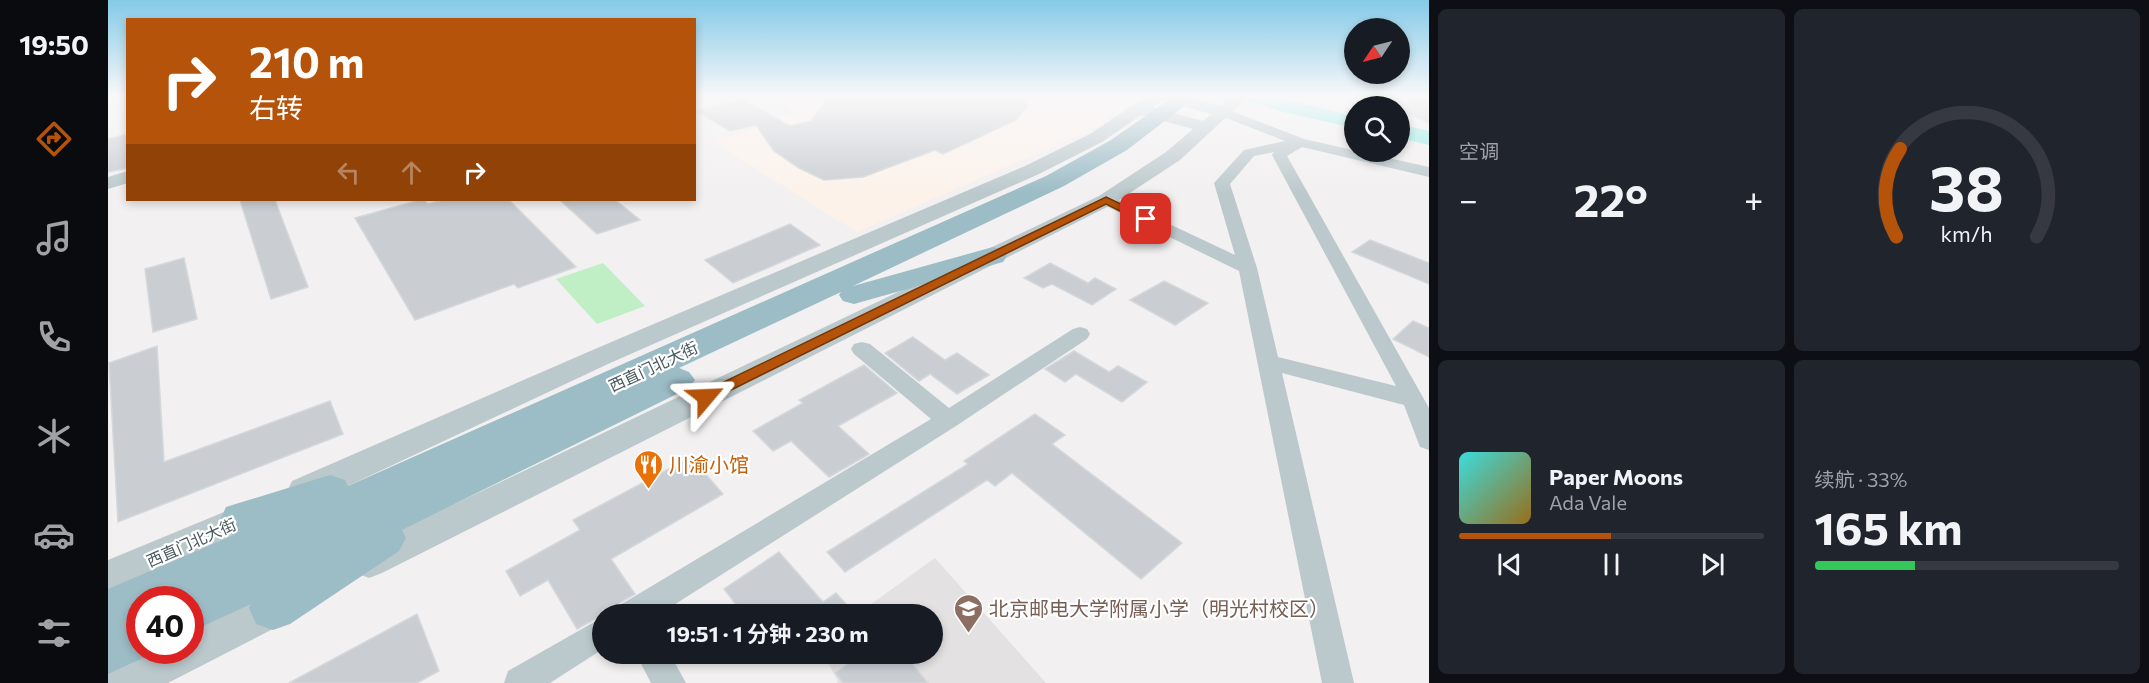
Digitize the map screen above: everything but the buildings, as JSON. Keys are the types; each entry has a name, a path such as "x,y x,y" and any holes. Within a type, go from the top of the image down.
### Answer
{"highway":[{"name":"西直门北大街","path":"108,612 272,538 488,456 840,291 1070,188 1132,154 1146,129"},
{"path":"840,291 928,215"},
{"path":"840,291 993,256"},
{"path":"272,538 488,456"},
{"path":"273,608 488,456"},
{"name":"西直门北大街","path":"204,598 272,538"},
{"path":"108,650 126,642"}],"street":[{"name":"西直门北大街","path":"108,578 272,538 598,358 1032,170 1118,129"},
{"path":"204,644 1106,200 1173,156 1204,129"},
{"path":"1277,129 1300,142 1429,172"},
{"path":"1300,142 1249,153 1222,183 1248,268 1338,683"},
{"path":"1300,142 1279,155 1414,399 1429,441"},
{"path":"108,183 126,178"},
{"path":"1106,200 1248,268"},
{"path":"649,604 948,420 1080,333"},
{"path":"862,349 948,420"},
{"path":"1269,362 1414,399"},
{"path":"520,683 592,639"},
{"path":"123,683 163,664"},
{"path":"658,664 670,683"}],"shaded area":[{"path":"751,129 1091,129 857,232 713,142"},
{"name":"北京邮电大学附属小学（明光村校区）","path":"935,558 1046,683 837,683 829,664 943,664 943,604 871,604"}],"green space":[{"path":"603,263 645,306 597,324 556,279"}],"waterway":[{"path":"1410,133 1429,138"}],"place":[{"name":"川渝小馆","path":"648,490"},
{"name":"北京邮电大学附属小学（明光村校区）","path":"968,634"}],"route":[{"path":"706,397 1106,200 1146,219"}]}
